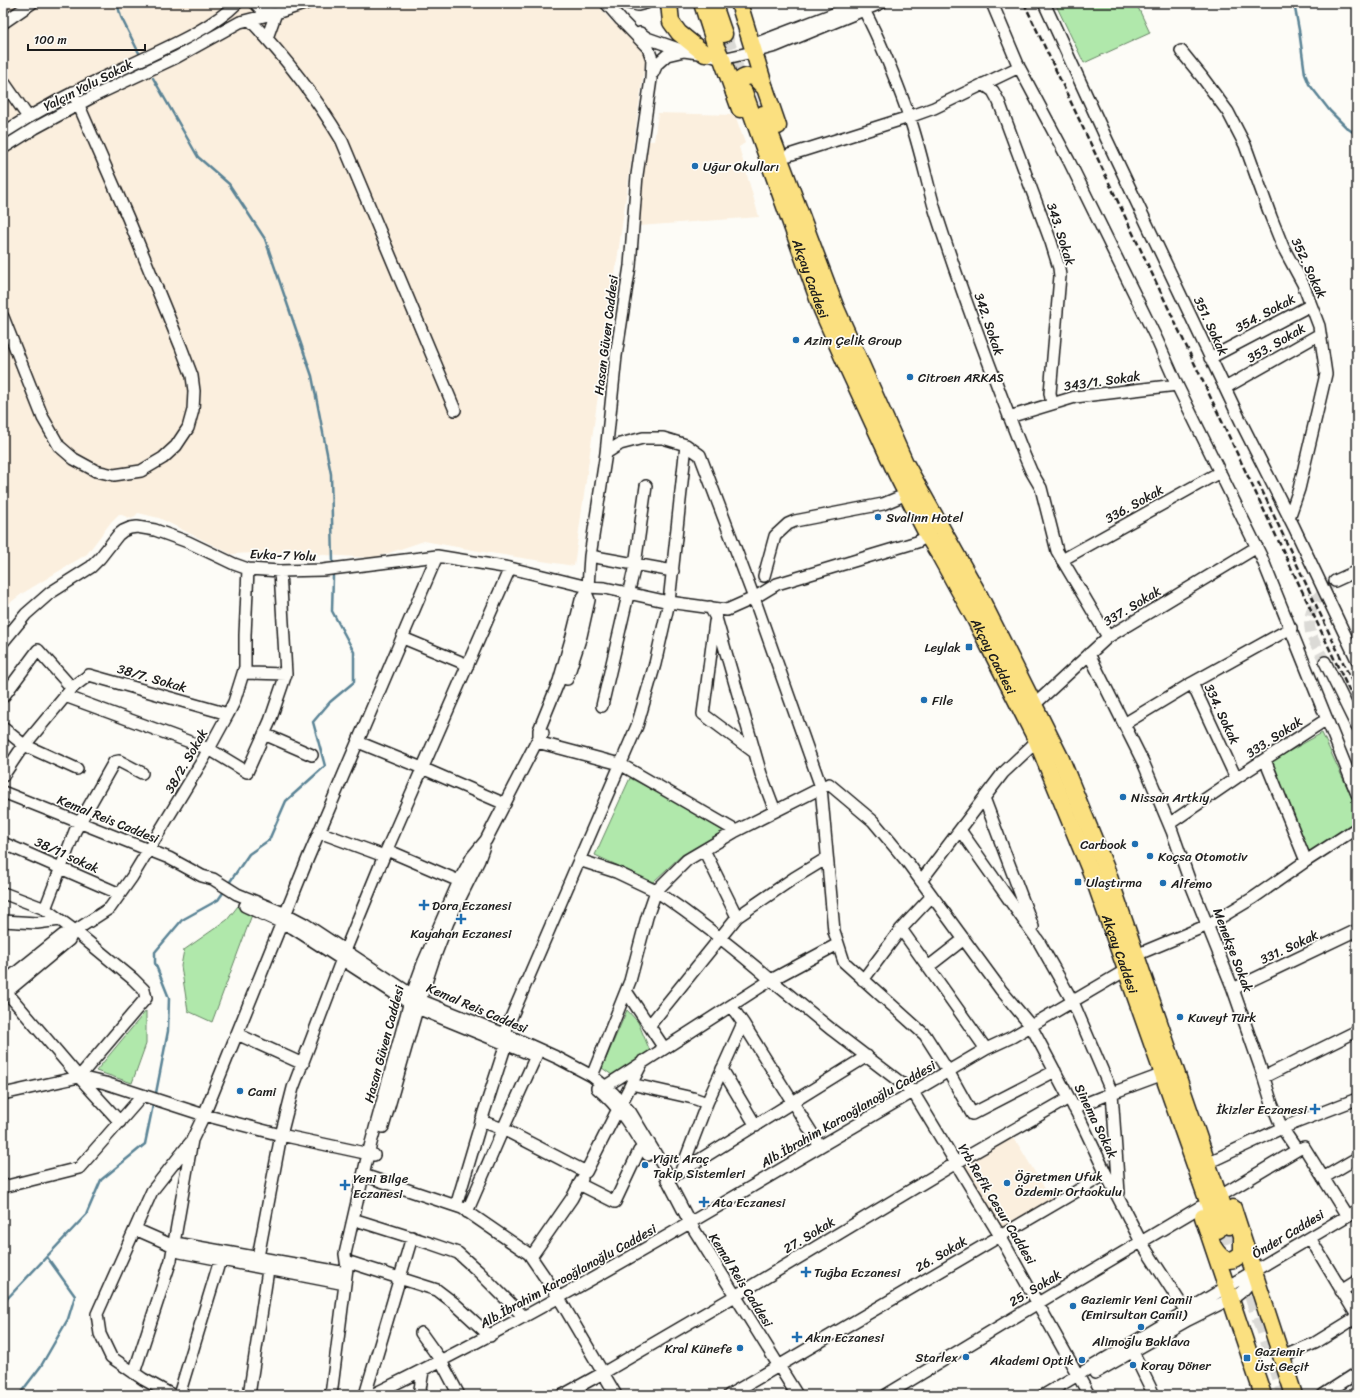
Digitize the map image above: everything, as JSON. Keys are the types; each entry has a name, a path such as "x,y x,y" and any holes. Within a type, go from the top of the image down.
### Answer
{"highway":[{"path":"669,3 671,22 679,33 705,54"},
{"path":"702,3 716,47 722,59 749,90 789,155 828,267 828,308"},
{"path":"713,3 729,33 724,3"},
{"path":"739,3 752,48 749,90 787,239 808,290 828,308"},
{"name":"Akçay Caddesi","path":"749,90 828,308 845,362 928,536 940,554 1037,741 1095,882 1126,970 1155,1032"},
{"name":"Akçay Caddesi","path":"828,308 906,463 980,598 1061,759 1107,871 1136,955 1155,1032 1224,1228"},
{"path":"1155,1032 1158,1076 1212,1245 1264,1392"},
{"path":"1155,1032 1196,1102 1294,1395"},
{"path":"1212,1245 1220,1257 1231,1260 1237,1259 1242,1253 1242,1237"},
{"path":"1282,1395 1287,1391 1289,1378"}],"street":[{"path":"3,23 32,3"},
{"name":"Yalçın Yolu Sokak","path":"3,133 73,92 196,32 215,21 237,3"},
{"path":"255,3 258,8 270,14 282,11 289,3"},
{"name":"Yalçın Yolu Sokak","path":"3,148 35,128 79,104 177,56 240,22 307,3"},
{"path":"606,3 648,48 652,60 651,79"},
{"path":"628,3 638,5 646,3"},
{"path":"621,20 647,38 684,51 705,54 722,59 752,48 776,46 864,7 881,3"},
{"name":"351. Sokak","path":"1044,3 1210,358 1357,660"},
{"path":"993,4 1018,68 1069,161 1257,547 1357,794"},
{"name":"342. Sokak","path":"864,7 879,38 909,117 935,209 987,361 1031,471 1041,488 1057,551 1108,637"},
{"path":"267,38 276,13"},
{"path":"250,20 294,70 325,112 342,141 455,410"},
{"path":"651,79 656,64 667,55 684,51"},
{"name":"352. Sokak","path":"1180,51 1202,77 1228,112 1245,145 1278,235 1303,284 1319,326 1326,374 1299,489 1289,518"},
{"path":"789,155 934,108 1018,68"},
{"name":"Hasan Güven Caddesi","path":"415,1002 448,922 479,860 486,840 538,740 546,731 572,664 581,636 589,600 587,590 590,556 606,453 616,356 630,266 637,175 651,79"},
{"path":"3,81 28,117"},
{"name":"343. Sokak","path":"983,84 993,91 999,102 1051,242 1059,268 1060,276 1050,393 1052,404"},
{"path":"3,317 43,418 59,446 74,459 96,471 114,475 141,470 163,458 176,446 188,428 193,410 194,391 192,376 128,218 73,92"},
{"name":"354. Sokak","path":"1210,358 1311,305"},
{"name":"353. Sokak","path":"1225,388 1320,334"},
{"name":"343/1. Sokak","path":"1009,417 1075,397 1177,385"},
{"path":"606,453 620,444 643,438 663,438 686,445 700,455 754,598 821,787 834,931 844,962 924,1035 948,1071 972,1114 1055,1071"},
{"path":"456,1206 505,1039 579,860 637,726 655,664 669,602 686,445"},
{"name":"336. Sokak","path":"1062,560 1220,472"},
{"path":"602,706 635,565 646,486"},
{"path":"764,576 774,536 788,524 795,521 883,504 907,494"},
{"name":"Evka-7 Yolu","path":"3,642 26,614 50,593 91,567 123,531 137,527 161,532 188,542 248,569 280,572 323,570 437,556 510,568 587,590 604,588 628,594 647,596 669,602 727,610 754,598"},
{"path":"754,598 777,584 917,542 928,536"},
{"name":"337. Sokak","path":"1034,705 1108,637 1257,547"},
{"path":"172,1395 134,1373 111,1357 100,1334 97,1314 152,1191 192,1140 204,1115 319,832 437,556"},
{"path":"590,556 673,571"},
{"path":"249,1395 268,1270 258,1257 281,1135 294,1088 344,955 386,853 510,568"},
{"name":"38/2. Sokak","path":"4,989 69,940 74,932 110,908 148,851 209,750 234,702 244,673 248,569"},
{"path":"1335,581 1357,571"},
{"path":"3,697 38,650 68,692 209,750 247,772 264,734 286,674 280,572"},
{"path":"710,607 716,618 754,752 775,811"},
{"path":"716,618 703,714 754,752"},
{"path":"1124,724 1192,683 1291,628"},
{"path":"403,638 468,665"},
{"name":"Menekşe Sokak","path":"1089,654 1143,762 1169,824 1190,882 1233,989 1272,1104 1282,1128 1297,1150"},
{"path":"1325,662 1357,727"},
{"path":"244,673 286,674"},
{"name":"38/7. Sokak","path":"68,692 89,675 228,714"},
{"name":"334. Sokak","path":"1192,683 1236,778"},
{"path":"3,776 24,745 68,692"},
{"name":"333. Sokak","path":"1169,824 1236,778 1266,760 1327,719"},
{"path":"3,728 24,745 77,769"},
{"path":"264,734 312,754"},
{"path":"538,740 620,764 736,831"},
{"path":"921,881 1003,773 1037,741"},
{"path":"358,742 505,804"},
{"path":"1266,760 1306,860"},
{"path":"45,909 79,822 114,762 119,761 142,772"},
{"name":"Sinema Sokak","path":"821,787 829,784 873,821 921,881 1001,990 1031,1026 1072,1103 1141,1242 1185,1310"},
{"path":"592,1076 626,992 656,891 687,860 736,831 821,787"},
{"name":"Kemal Reis Caddesi","path":"3,792 174,861 202,876 208,883 252,901 284,918 305,924 344,955 415,1002 505,1039 558,1058 592,1076 606,1086 620,1106 660,1174 666,1178"},
{"path":"984,798 1039,942"},
{"path":"1136,955 1208,924 1253,898 1306,860 1357,828"},
{"path":"960,830 1039,942 1073,1002 1112,1093 1119,1197"},
{"path":"319,832 386,853 459,881"},
{"name":"Hasan Güven Caddesi","path":"347,1272 345,1254 430,943 472,857 486,840"},
{"name":"38/11 sokak","path":"3,843 120,894"},
{"path":"704,850 738,918"},
{"path":"649,1026 738,918 794,878 827,858"},
{"name":"Yrb.Refik Cesur Caddesi","path":"579,860 616,872 656,891 685,911 912,1092 1000,1236 1082,1378 1089,1395"},
{"path":"3,893 45,909 133,979 144,990 146,998 80,1077"},
{"path":"863,980 900,929 932,896"},
{"path":"3,921 37,922 60,920"},
{"path":"900,929 986,1049"},
{"name":"331. Sokak","path":"1233,989 1357,930"},
{"path":"928,967 964,939"},
{"path":"606,1086 771,980 838,944"},
{"name":"Alb.İbrahim Karaoğlanoğlu Caddesi","path":"372,1395 490,1336 559,1298 690,1223 986,1049 1012,1037 1126,970"},
{"path":"4,989 120,1122"},
{"path":"626,992 664,1048"},
{"path":"731,1006 820,1146"},
{"path":"682,1171 707,1103 743,1023"},
{"path":"1264,1077 1357,1031"},
{"path":"237,1034 303,1064"},
{"name":"Kemal Reis Caddesi","path":"505,1039 536,1056 562,1066 584,1079 620,1106 638,1122 666,1171 666,1178 690,1223 797,1395"},
{"path":"467,1212 536,1056"},
{"path":"666,1178 682,1171 867,1056"},
{"path":"532,1257 572,1198 643,1061"},
{"path":"722,1069 756,1126"},
{"name":"27. Sokak","path":"563,1395 735,1296 956,1163 1072,1103 1112,1093 1158,1076"},
{"path":"3,1094 80,1077 105,1083 204,1115 281,1135 372,1154"},
{"path":"631,1084 693,1098 707,1103"},
{"path":"3,1187 78,1168 144,1095"},
{"path":"1216,1159 1282,1128 1357,1099"},
{"path":"481,1121 503,1129 586,1172"},
{"path":"134,1373 171,1260 192,1140"},
{"path":"579,1184 615,1202 639,1151 644,1147"},
{"path":"1227,1192 1304,1147 1347,1216"},
{"path":"1323,1178 1357,1158"},
{"name":"26. Sokak","path":"729,1395 1106,1174"},
{"path":"366,1176 456,1206 529,1254 559,1298 616,1395"},
{"name":"Hasan Güven Caddesi","path":"331,1395 347,1272 359,1221 366,1176"},
{"name":"25. Sokak","path":"886,1395 1200,1207"},
{"name":"Önder Caddesi","path":"1229,1292 1254,1272 1357,1210"},
{"path":"359,1221 458,1253 524,1317"},
{"path":"135,1229 174,1246 180,1252 268,1270 347,1272"},
{"path":"365,1395 412,1237"},
{"path":"1282,1357 1315,1343 1357,1317 1310,1238"},
{"path":"174,1246 181,1244 347,1272 399,1278 437,1290 454,1303 490,1336"},
{"path":"179,1395 220,1260"},
{"path":"1341,1290 1357,1281"},
{"path":"1054,1395 1185,1310 1229,1292"},
{"path":"1044,1395 1082,1378 1133,1352 1188,1320 1229,1292"},
{"path":"421,1333 441,1361 459,1395"},
{"path":"1133,1352 1154,1395"},
{"path":"419,1395 423,1370"},
{"path":"1323,1395 1357,1373"},
{"name":"Yrb.Refik Cesur Caddesi","path":"1082,1378 1096,1395"}],"shaded area":[{"path":"3,3 597,3 610,20 647,48 574,566 424,541 374,558 276,552 231,554 159,518 138,513 132,519 119,514 111,522 87,554 23,593 3,608"},
{"name":"Uğur Okulları","path":"658,113 735,115 745,143 739,147 759,217 639,226 642,185 649,141 654,141"},
{"name":"Öğretmen Ufuk Özdemir Ortaokulu","path":"1013,1136 1053,1202 1001,1232 963,1163"}],"green space":[{"path":"1055,3 1136,3 1150,33 1084,63"},
{"path":"1322,733 1357,809 1357,823 1308,854 1272,761"},
{"path":"630,778 686,808 723,831 682,855 653,882 595,855"},
{"path":"238,906 253,912 212,1022 188,1011 181,966 184,950 227,920"},
{"path":"627,1010 638,1022 650,1051 612,1075 602,1068"},
{"path":"146,1011 146,1044 132,1083 96,1071"}],"waterway":[{"path":"117,3 121,17 139,53"},
{"path":"1294,3 1305,74 1309,84 1330,111 1347,128 1357,135"},
{"path":"153,78 198,157 229,184 265,239 312,376 331,474 333,562"},
{"path":"227,886 249,854 269,840 286,801 325,766 313,722 330,702 354,682 354,652 332,611 333,576"},
{"path":"156,1093 168,1031 169,998 155,963 155,952 182,920 218,900 225,890"},
{"path":"3,1303 86,1215 101,1180 145,1144 153,1105"},
{"path":"19,1395 41,1366 68,1319 75,1296 47,1257"}],"tunnel":[{"path":"724,34 744,92"},
{"path":"1325,662 1312,637 1310,621 1311,613 1318,598 1335,581"},
{"path":"1229,1226 1285,1395"},
{"path":"1218,1230 1240,1296"}],"railway":[{"path":"1024,3 1357,707"},
{"path":"1258,482 1357,692"}],"place":[{"name":"Uğur Okulları","path":"695,166"},
{"name":"Azim Çelik Group","path":"796,340"},
{"name":"Citroen ARKAS","path":"910,377"},
{"name":"Svalinn Hotel","path":"878,517"},
{"name":"Leylak","path":"969,647"},
{"name":"File","path":"924,700"},
{"name":"Nissan Artkıy","path":"1123,797"},
{"name":"Carbook","path":"1135,844"},
{"name":"Koçsa Otomotiv","path":"1150,856"},
{"name":"Ulaştırma","path":"1078,882"},
{"name":"Alfemo","path":"1163,883"},
{"name":"Dora Eczanesi","path":"424,905"},
{"name":"Kayahan Eczanesi","path":"461,919"},
{"name":"Kuveyt Türk","path":"1180,1017"},
{"name":"Cami","path":"240,1091"},
{"name":"İkizler Eczanesi","path":"1315,1109"},
{"name":"Yiğit Araç Takip Sistemleri","path":"645,1165"},
{"name":"Öğretmen Ufuk Özdemir Ortaokulu","path":"1007,1183"},
{"name":"Yeni Bilge Eczanesi","path":"345,1185"},
{"name":"Ata Eczanesi","path":"704,1202"},
{"name":"Tuğba Eczanesi","path":"806,1272"},
{"name":"Gaziemir Yeni Camii (Emirsultan Camii)","path":"1073,1306"},
{"name":"Alimoğlu Baklava","path":"1141,1327"},
{"name":"Akın Eczanesi","path":"797,1337"},
{"name":"Kral Künefe","path":"740,1348"},
{"name":"Starlex","path":"966,1357"},
{"name":"Gaziemir Üst Geçit","path":"1247,1358"},
{"name":"Akademi Optik","path":"1082,1360"},
{"name":"Koray Döner","path":"1133,1365"}]}
